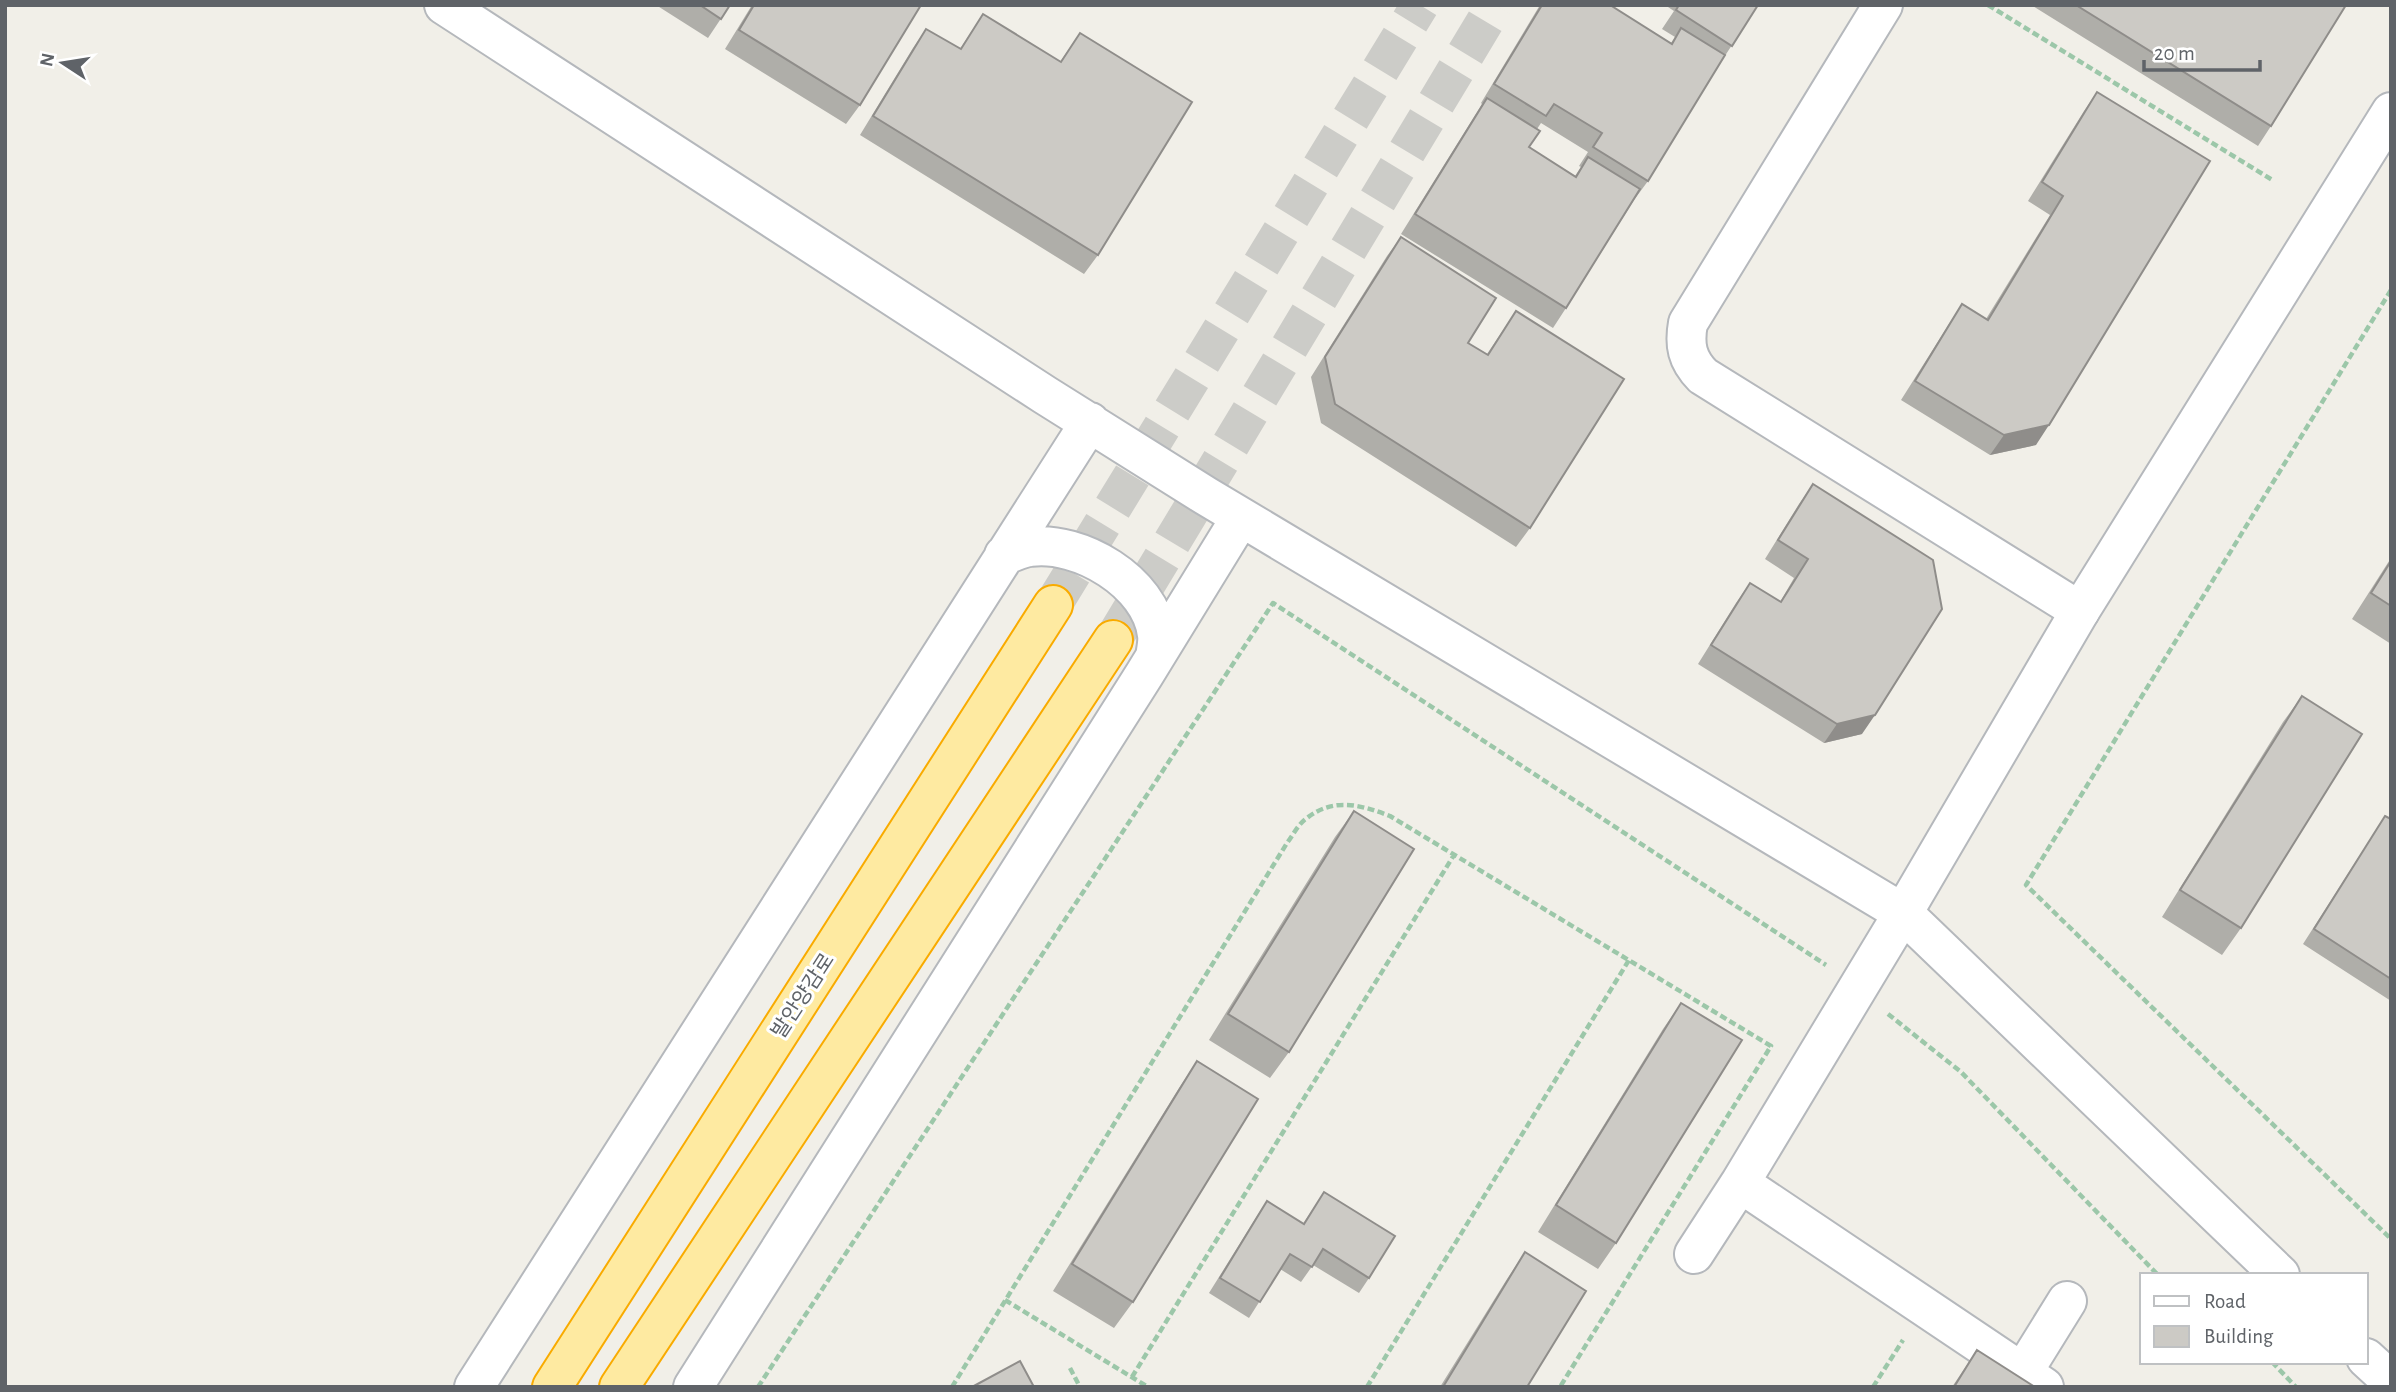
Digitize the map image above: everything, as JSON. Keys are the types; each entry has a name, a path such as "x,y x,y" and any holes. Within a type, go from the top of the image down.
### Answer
{"highway":[{"name":"발안양감로","path":"552,1387 1054,605"},
{"path":"619,1387 1113,640"}],"street":[{"path":"444,5 1241,517 1903,913 2278,1273"},
{"path":"1883,5 1688,323 1685,338 1687,353 1693,366 1703,376 2080,611"},
{"path":"1694,1254 1740,1184 1903,913 2080,611 2391,112"},
{"path":"474,1387 1090,422"},
{"path":"693,1387 1241,517"},
{"path":"1004,555 1029,547 1055,547 1084,555 1111,568 1133,588 1150,613 1157,635 1155,657"},
{"path":"1740,1184 2034,1379 2067,1301"},
{"path":"2368,1360 2391,1381"}],"path":[{"path":"1988,5 2274,181"},
{"path":"2391,290 2026,885 2391,1239"},
{"path":"758,1387 1273,603 1813,954 1961,1072 2156,1273"},
{"path":"952,1387 1287,844 1306,818 1334,804 1361,805 1390,816 1771,1046 1560,1387"},
{"path":"1132,1377 1454,855"},
{"path":"1367,1387 1629,960"},
{"path":"1005,1300 1148,1387"},
{"path":"1873,1387 1924,1307"},
{"path":"2274,1364 2296,1387"},
{"path":"1070,1368 1080,1387"}],"building":[{"path":"700,5 730,5 721,19"},
{"path":"754,5 921,5 860,105 739,30"},
{"path":"1542,5 1610,5 1672,44 1681,28 1725,55 1648,181 1593,147 1602,133 1554,104 1546,116 1494,84"},
{"path":"1679,5 1758,5 1732,46 1676,10"},
{"path":"2076,5 2346,5 2271,126"},
{"path":"983,14 1061,62 1080,33 1192,102 1098,255 873,116 926,29 961,49"},
{"path":"2097,92 2210,161 2049,425 2004,435 1915,381 1962,304 1988,320 2063,196 2042,182"},
{"path":"1487,98 1540,131 1529,147 1576,177 1588,157 1640,189 1566,308 1415,214"},
{"path":"1401,237 1496,298 1468,343 1488,355 1516,311 1624,379 1530,528 1335,404 1325,357"},
{"path":"1813,484 1933,560 1942,609 1875,715 1837,724 1711,645 1750,583 1781,602 1808,559 1778,540"},
{"path":"2391,561 2391,606 2371,593"},
{"path":"2302,696 2362,734 2241,928 2180,890"},
{"path":"1354,811 1414,849 1289,1052 1228,1014"},
{"path":"2385,816 2391,819 2391,979 2314,929"},
{"path":"1681,1003 1742,1040 1616,1243 1556,1205"},
{"path":"1197,1061 1258,1099 1133,1302 1072,1264"},
{"path":"1324,1192 1395,1236 1369,1278 1323,1249 1312,1267 1290,1254 1260,1302 1220,1278 1267,1201 1304,1224"},
{"path":"1525,1252 1586,1291 1527,1387 1443,1387"},
{"path":"1977,1350 2035,1387 1954,1387"},
{"path":"1020,1361 1034,1387 972,1387"}],"tunnel":[{"path":"1053,605 1420,5"},
{"path":"1113,640 1495,5"}]}
